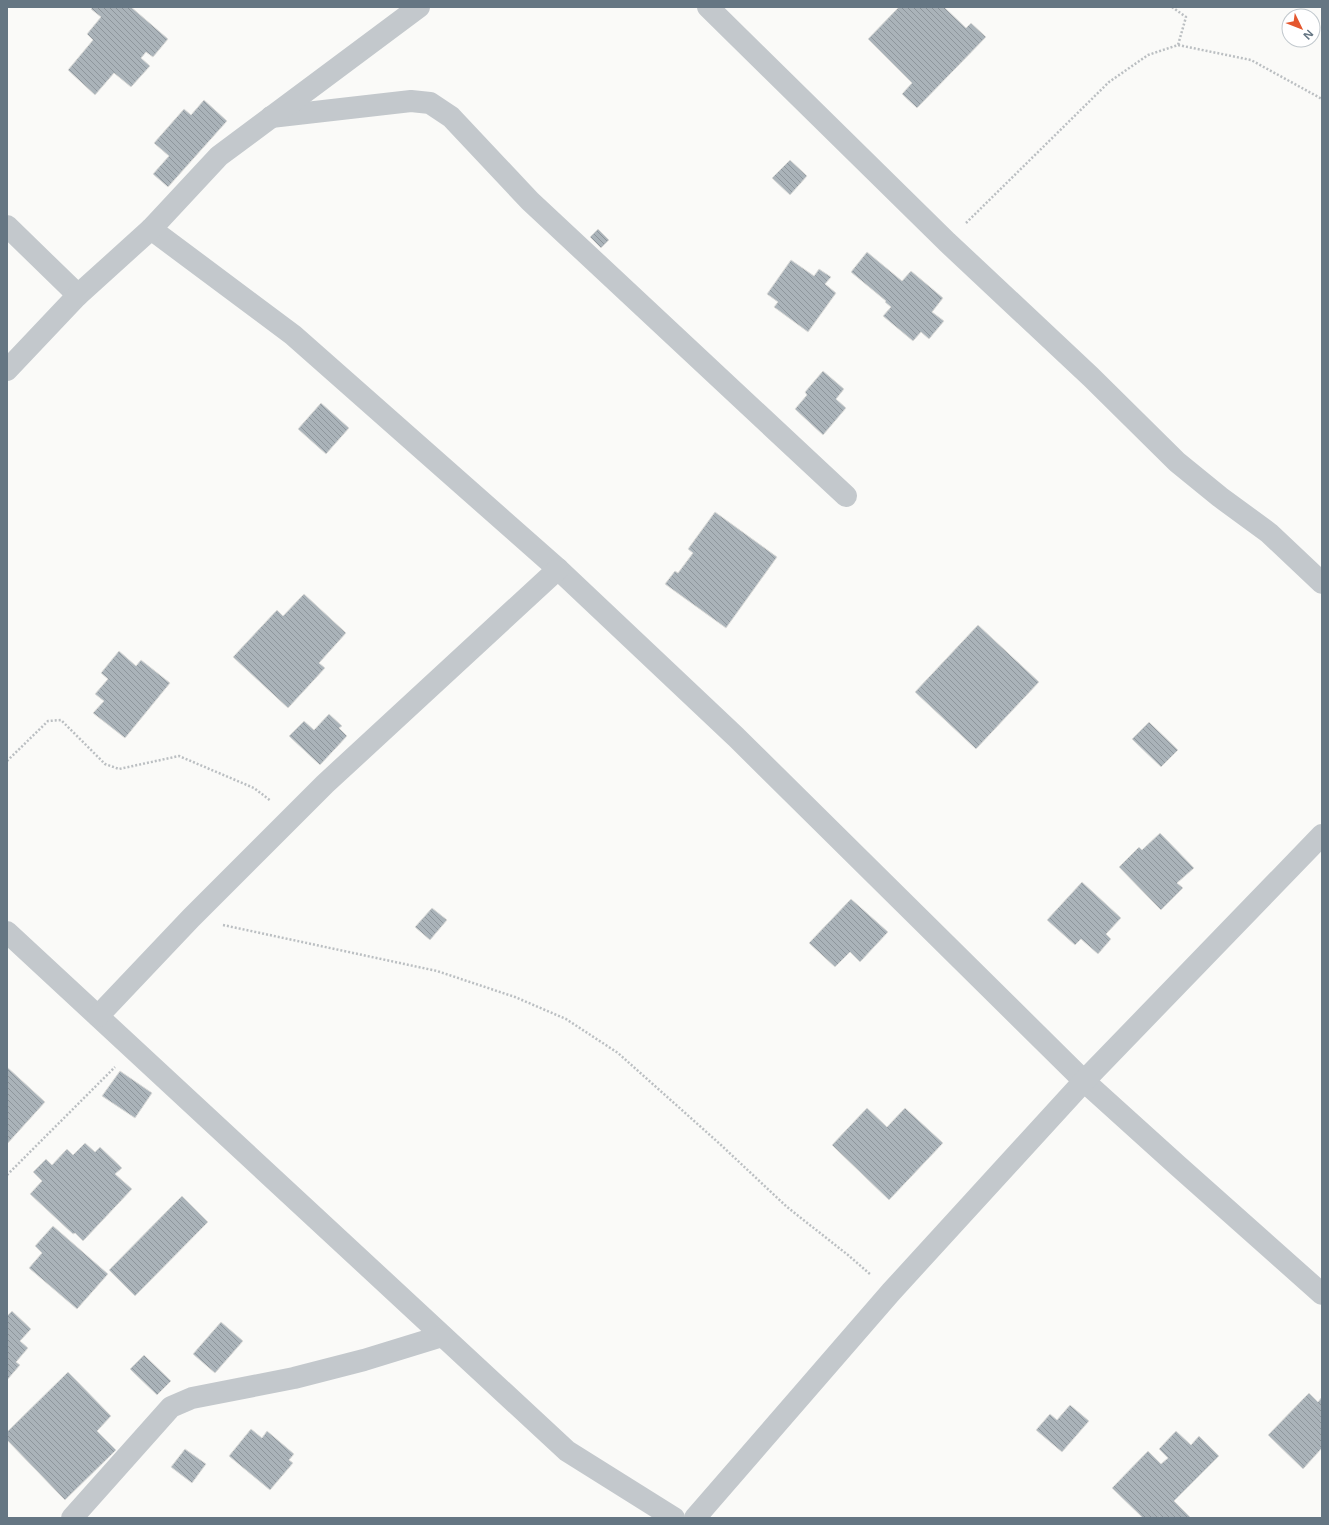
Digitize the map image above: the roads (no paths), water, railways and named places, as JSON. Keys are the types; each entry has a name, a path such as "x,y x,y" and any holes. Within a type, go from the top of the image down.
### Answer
{"street":[{"path":"7,370 78,295 151,229 219,156 419,7"},
{"path":"708,7 946,242 1092,377 1177,462 1220,497 1269,533 1322,583"},
{"path":"271,117 411,101 430,103 451,117 530,201 846,496"},
{"path":"7,226 78,295"},
{"path":"151,229 293,335 558,569 736,736 1084,1081 1322,1294"},
{"path":"98,1016 191,918 292,816 558,569"},
{"path":"695,1518 891,1292 1084,1081 1322,835"},
{"path":"7,932 134,1048 567,1451 674,1518"},
{"path":"72,1518 171,1407 192,1398 294,1378 364,1360 442,1336"}]}
